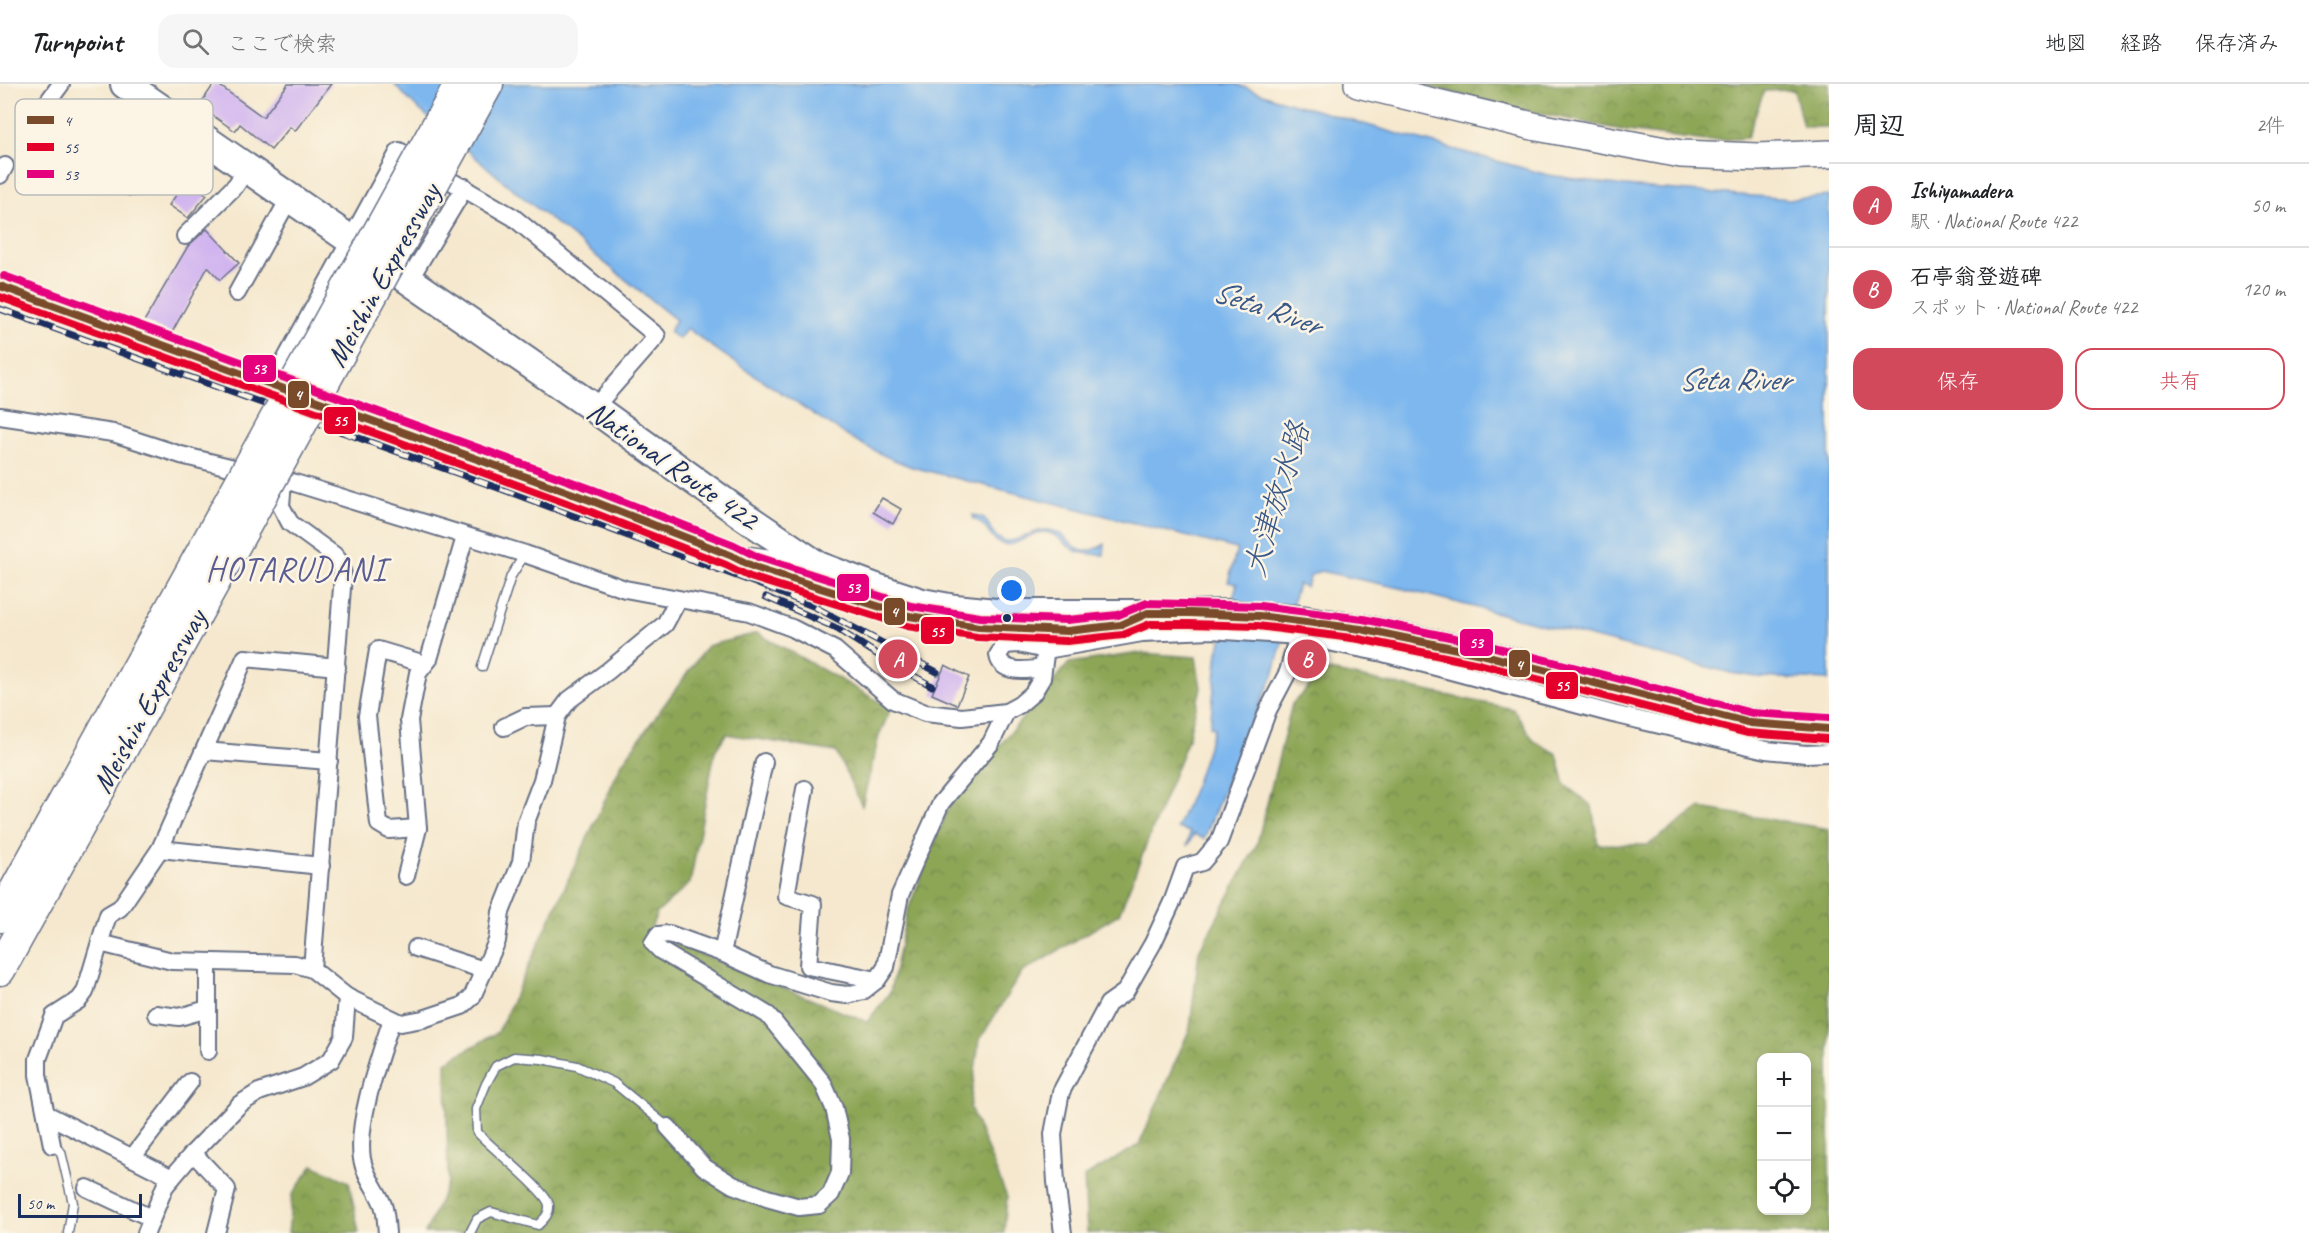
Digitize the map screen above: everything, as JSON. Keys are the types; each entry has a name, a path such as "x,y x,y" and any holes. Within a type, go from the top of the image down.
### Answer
{"highway":[{"name":"National Route 422","path":"125,84 148,99"},
{"name":"Meishin Expressway","path":"0,970 460,84"},
{"name":"Meishin Expressway","path":"0,917 217,551 488,84"},
{"name":"National Route 422","path":"213,143 818,566 922,603 1049,623 1148,613 1226,614 1428,641 1690,721 1829,729"}],"main road":[{"path":"1358,84 1537,127 1681,154 1758,157 1829,154"}],"street":[{"path":"51,99 61,84"},
{"path":"272,384 399,151 513,217 657,336 594,408"},
{"path":"185,236 236,185 248,167"},
{"path":"410,280 465,188"},
{"path":"237,293 290,197"},
{"path":"0,286 590,500 730,555 754,567 909,616 978,627 1049,623 1042,678 1033,693 1006,712 962,717 925,713 893,700 835,650 792,628 749,612 625,589 525,554 283,480 181,455 113,433 0,416"},
{"path":"283,480 281,506 290,523 334,555 340,562 343,575 312,969"},
{"path":"406,876 418,828 409,720 418,673 429,659 465,537"},
{"path":"730,555 818,566"},
{"path":"100,943 172,961 295,964 312,969 347,997 401,1023 423,1019 462,1006 472,997 497,941 501,912 520,862 526,822 542,780 556,716 569,700 665,624 678,600"},
{"path":"1043,668 1026,670 1003,666 998,655 1005,645 1012,644 1046,650 1142,633 1298,625 1288,672 1268,710 1219,842 1202,862 1185,867 1153,943 1125,992 1108,1005 1061,1092 1053,1134 1056,1182 1064,1233"},
{"path":"418,828 389,830 379,824 367,716 378,650 425,664"},
{"path":"52,1145 38,1075 39,1059 54,1016 79,1000 85,992 108,915 120,908 160,849 245,658 337,667"},
{"path":"668,1127 704,1167 733,1185 799,1207 819,1205 831,1194 840,1173 841,1139 834,1108 822,1083 768,1016 661,951 653,943 658,935 669,934 722,953 769,974 831,993 847,995 863,991 877,980 886,967 900,895 941,803 991,743 1006,712"},
{"path":"504,727 525,717 556,716"},
{"path":"1690,721 1766,750 1806,754 1829,753"},
{"path":"204,751 329,761"},
{"path":"722,953 764,762"},
{"path":"805,789 786,896 813,904 808,966 877,980"},
{"path":"160,849 321,866"},
{"path":"417,948 484,970"},
{"path":"208,962 208,1051"},
{"path":"87,1188 148,1226 165,1186 240,1104 259,1092 303,1077 331,1059 344,1037 347,997"},
{"path":"156,1014 179,1017 208,1009"},
{"path":"387,1233 384,1206 366,1176 362,1149 366,1113 375,1072 392,1019"},
{"path":"132,1158 190,1082"},
{"path":"46,1114 172,1178"},
{"path":"193,1153 227,1189 216,1233"}],"lane":[{"path":"482,667 511,576 525,554"},
{"path":"470,1233 477,1219 491,1212 538,1225 546,1217 549,1204 542,1191 490,1148 477,1132 476,1109 496,1066 514,1057 542,1059 577,1066 614,1083 668,1127"},
{"path":"52,1145 61,1152 73,1203 68,1233"},
{"path":"70,1192 87,1188"}],"green space":[{"path":"1419,84 1829,84 1829,127 1803,127 1794,90 1764,91 1747,138 1707,141 1627,131 1505,106"},
{"path":"757,633 891,708 879,736 862,806 836,752 726,734 715,751 690,883 657,913 649,933 867,1022 890,992 907,912 949,806 1069,663 1140,653 1196,657 1201,688 1188,739 1119,914 1021,973 979,1041 970,1107 1007,1197 1004,1233 425,1233 448,1182 446,1062 498,1032 622,763 707,646"},
{"path":"1325,670 1513,709 1534,741 1557,754 1565,785 1592,806 1598,844 1648,845 1700,808 1829,829 1829,1233 1087,1233 1084,1177 1139,1145 1190,1028 1199,951 1257,844 1292,704"},
{"path":"313,1165 349,1182 359,1233 288,1233 292,1195"}],"water":[{"path":"394,84 1235,84 1277,99 1548,175 1624,186 1791,199 1829,196 1829,680 1757,677 1731,673 1400,588 1320,571 1311,575 1306,587 1298,584 1273,676 1245,736 1204,839 1194,834 1187,846 1190,832 1177,828 1196,783 1214,728 1210,726 1218,652 1237,584 1228,582 1237,549 912,467 864,445 738,365 687,328 679,339 669,332 676,320 509,186 414,105"},
{"path":"973,515 984,518 994,534 1002,540 1013,540 1036,531 1048,530 1057,532 1079,550 1094,550 1105,544 1104,555 1076,551 1058,537 1044,532 1006,545 996,541 982,524 973,519"}],"building":[{"path":"214,84 217,84 263,117 288,84 331,84 295,131 290,127 271,150 240,124 235,131 213,116 213,99 204,99"},
{"path":"176,195 207,195 188,218 169,205"},
{"path":"207,229 239,263 220,280 208,267 171,334 143,323 188,246"},
{"path":"882,498 901,509 893,524 873,512"},
{"path":"945,665 969,677 957,705 932,694"}],"railway":[{"path":"0,309 758,584 815,607 937,672"},
{"path":"766,597 834,627 932,686"}],"transit line":[{"name":"53","path":"4,276 594,490 734,545 758,557 911,606 980,617 1067,620 1118,615 1147,603 1260,606 1363,619 1483,644 1752,713 1829,718"},
{"name":"4","path":"0,286 590,500 730,555 754,567 909,616 979,627 1067,631 1121,625 1148,613 1259,616 1361,629 1481,654 1750,723 1829,729"},
{"name":"55","path":"0,297 586,510 726,565 750,577 907,626 977,637 1067,641 1123,635 1150,624 1258,626 1359,639 1479,664 1747,733 1828,739"}],"place":[{"name":"Ishiyamadera","path":"898,659"},
{"name":"石亭翁登遊碑","path":"1307,659"}],"district":[{"name":"HOTARUDANI","path":"296,568"}],"water label":[{"name":"Seta River","path":"1267,307"},
{"name":"Seta River","path":"1734,379"},
{"name":"大津放水路","path":"1276,499"}]}
